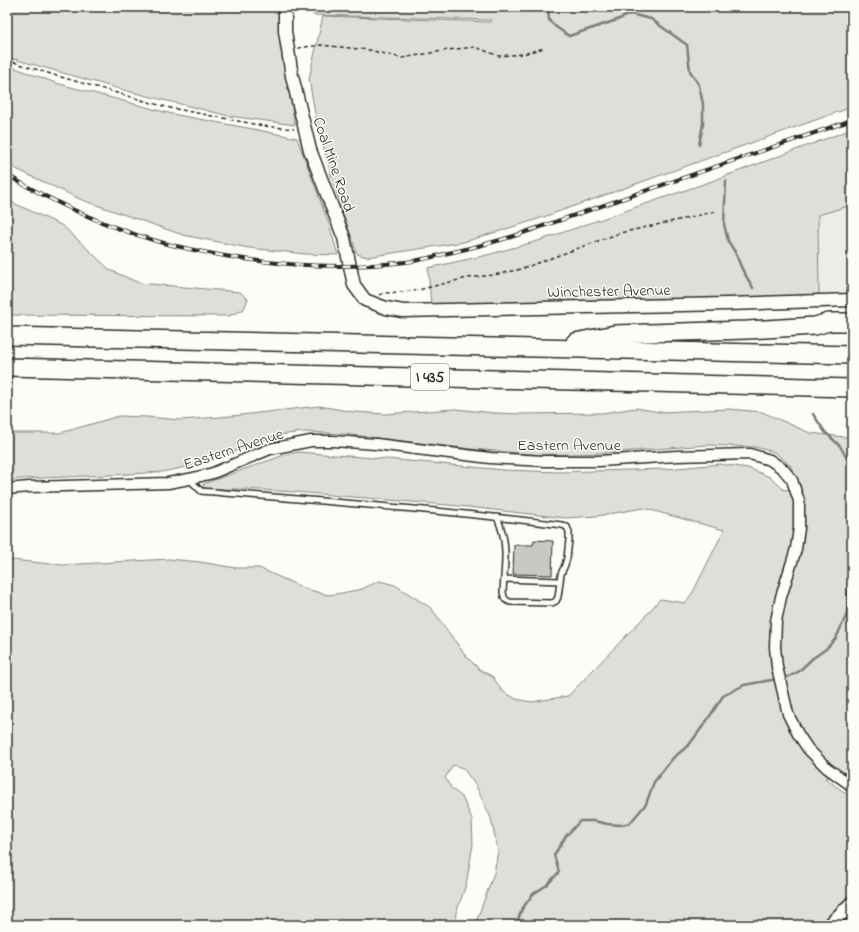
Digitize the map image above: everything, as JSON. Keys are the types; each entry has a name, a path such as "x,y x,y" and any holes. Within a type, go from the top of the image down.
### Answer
{"highway":[{"path":"544,348 615,334 747,330 815,326 829,322 852,322"},
{"path":"815,326 830,330 852,329"},
{"name":"I 435","path":"7,336 852,355"},
{"name":"I 435","path":"7,368 852,388"}],"main road":[{"path":"830,925 852,903"}],"street":[{"name":"Coal Mine Road","path":"285,7 285,31 292,76 310,150 344,238 354,285 366,300"},
{"name":"Winchester Avenue","path":"366,300 386,308 404,310 728,304 852,300"},
{"name":"Eastern Avenue","path":"7,490 29,487 168,483 213,472 270,449 311,441 376,444 490,458 544,461 599,461 677,456 750,454 770,460 783,469 792,480 799,500 799,528 796,549 781,597 776,621 775,647 777,667 788,714 798,734 808,749 827,768 852,786"}],"lane":[{"path":"189,479 201,491 497,516 562,525 567,527 569,532 569,540 567,558 561,574 558,597 556,601 552,603 506,601 503,592 505,553 504,541 502,528 497,516"},
{"path":"504,579 560,581"}],"path":[{"path":"288,49 321,45 369,50 402,58 475,47 499,56 523,54 544,48"},
{"path":"7,60 166,107 264,126 305,131"},
{"path":"366,300 385,293 414,291 467,278 494,275 521,269 620,232 692,218 716,211"}],"shaded area":[{"path":"7,7 278,7 280,44 295,125 229,116 123,90 7,57"},
{"path":"294,7 852,7 852,107 535,220 464,242 367,257 357,254 332,179 316,119 309,79 323,16 490,22 491,20 313,15 314,11 294,10"},
{"path":"7,65 56,83 172,114 297,138 329,224 338,255 305,254 249,248 183,235 82,200 16,169 7,162"},
{"path":"852,129 852,205 818,215 819,296 431,305 428,268 487,255 538,241 712,181"},
{"path":"7,200 63,226 110,270 139,283 240,292 248,299 244,309 229,316 7,315"},
{"path":"852,205 852,294 819,296 818,215"},
{"path":"319,406 354,412 385,414 455,409 520,414 602,413 636,408 660,412 729,409 762,412 810,433 844,437 852,435 852,662 847,673 852,679 852,773 849,771 825,778 852,798 852,925 475,925 494,873 498,851 491,818 476,786 463,768 453,765 445,778 452,789 462,797 472,819 473,844 466,885 456,913 455,925 7,925 7,616 12,592 7,582 7,561 11,560 62,565 169,559 236,568 259,568 306,589 328,595 362,589 379,581 395,585 431,608 466,656 479,669 493,677 502,691 516,699 531,702 568,696 660,599 685,603 693,592 724,530 643,508 597,516 565,518 459,506 295,492 244,489 204,489 203,484 287,454 298,452 504,470 559,472 667,469 720,464 748,468 770,477 784,490 801,487 790,465 774,452 755,447 707,445 606,453 541,455 472,449 343,434 305,432 278,435 201,464 162,472 20,479 7,481 7,433 60,433 119,416 181,420"}],"building":[{"path":"534,540 553,541 552,575 513,574 514,545 533,545"}],"waterway":[{"path":"548,7 549,20 569,36 617,20 630,14 651,19 687,45 690,71 699,85 703,104 703,124 699,145"},
{"path":"726,181 724,224 728,241 753,288"},
{"path":"813,414 825,432 840,446 852,468"},
{"path":"782,678 798,672 813,658 826,649 836,638 847,614 852,536"},
{"path":"516,925 522,909 533,894 547,885 559,872 554,855 566,836 580,821 594,821 621,825 630,823 646,804 654,782 673,758 689,745 723,696 744,685 777,679"}],"railway":[{"path":"7,175 78,212 134,234 171,245 244,259 301,265 357,266 425,259 514,236 852,120"}]}
